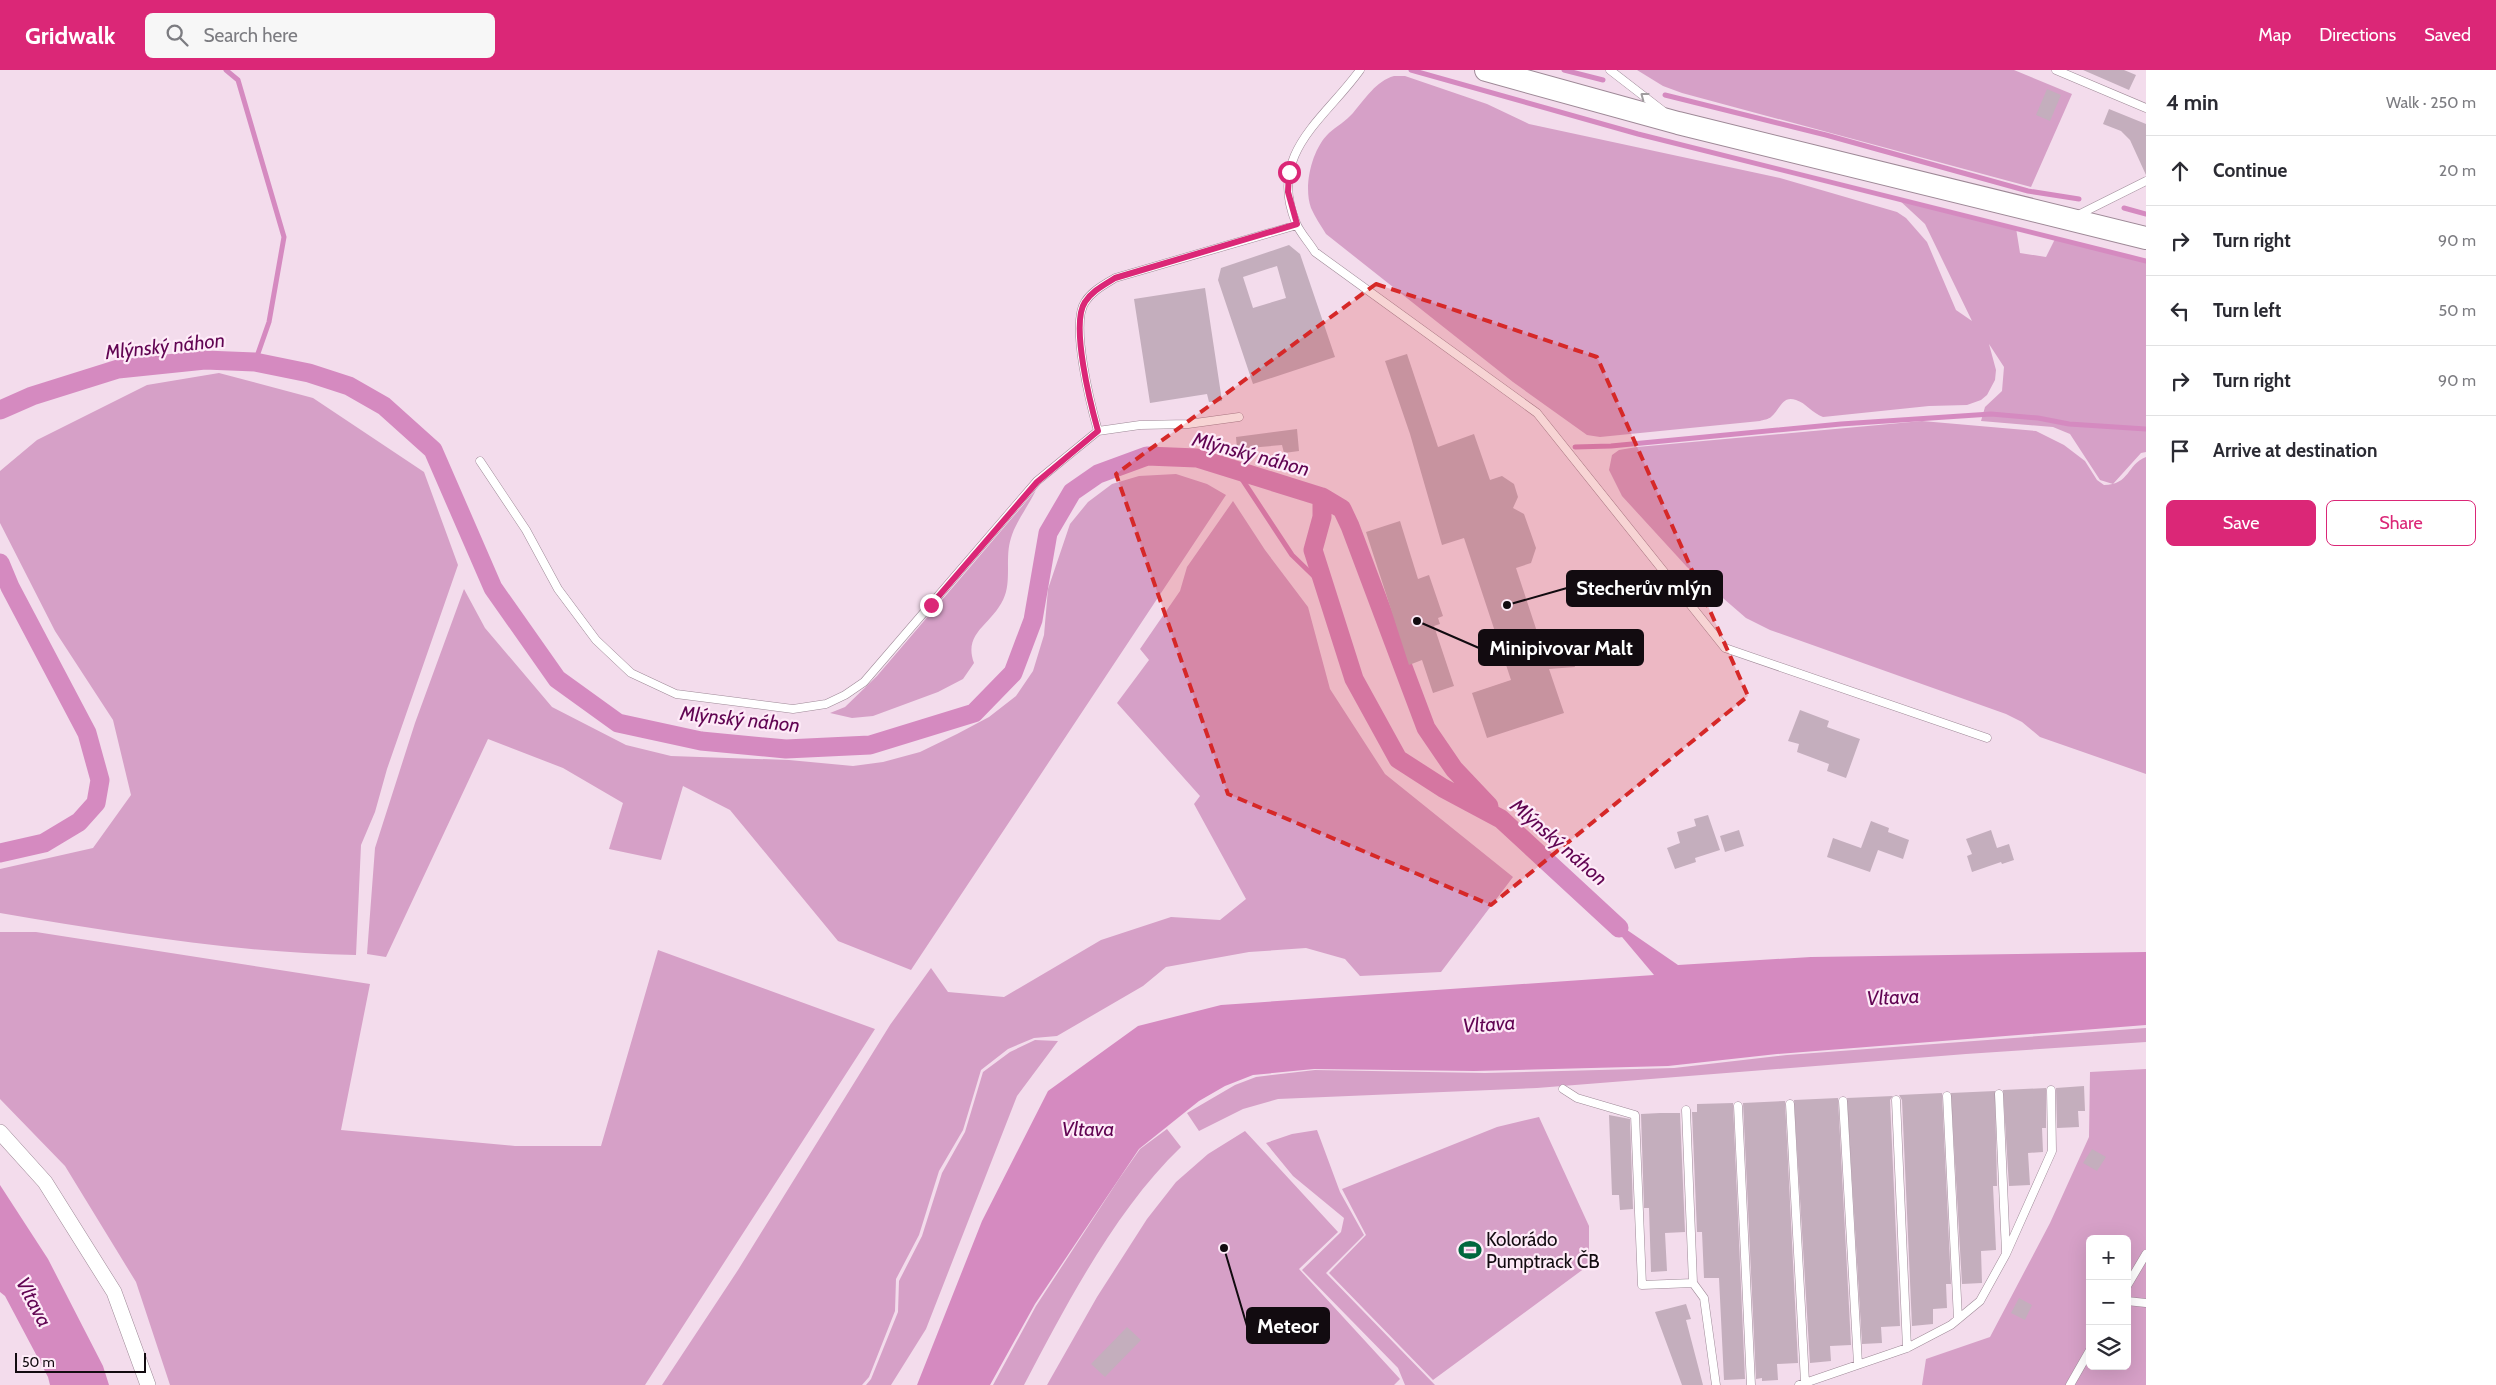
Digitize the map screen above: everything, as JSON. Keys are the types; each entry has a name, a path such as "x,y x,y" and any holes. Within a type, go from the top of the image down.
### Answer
{"main road":[{"path":"1486,70 1678,123 2146,238"}],"street":[{"path":"0,1132 45,1182 114,1292 148,1385"}],"lane":[{"path":"1360,70 1307,134 1295,152 1289,172 1288,192 1297,224 1315,252 1537,413 1725,648 1987,738"},
{"path":"1610,70 1678,123"},
{"path":"2056,70 2146,108"},
{"path":"2070,219 2146,181"},
{"path":"1098,431 1088,395 1080,334 1084,304 1095,290 1115,278 1297,224"},
{"path":"480,461 526,530 558,588 596,640 632,673 676,694 793,709 826,704 845,696 864,682 1037,482 1098,431 1140,425 1188,424 1239,417"},
{"path":"1563,1089 1577,1098 1635,1115 1642,1285 1693,1283"},
{"path":"1790,1104 1802,1384 1907,1348 1958,1319 1980,1301 2006,1254 2052,1151 2051,1090"},
{"path":"1999,1094 2006,1254"},
{"path":"1946,1096 1958,1319"},
{"path":"1896,1100 1907,1348"},
{"path":"1844,1101 1858,1364"},
{"path":"1738,1106 1751,1385"},
{"path":"1686,1110 1693,1283 1704,1298 1716,1385"},
{"path":"2131,1280 2146,1254"},
{"path":"2131,1301 2146,1303"},
{"path":"2070,1385 2086,1357"}],"highlighted area":[{"path":"1376,284 1597,357 1748,696 1491,905 1228,794 1116,474"}],"shaded area":[{"path":"1637,70 2014,70 2072,94 2031,187 1682,93 1663,86"},
{"path":"1394,76 1405,76 1487,104 1529,124 1780,178 1897,212 1906,218 1927,242 1956,310 1972,321 1925,224 1898,199 2016,228 2020,253 2046,257 2055,239 2146,262 2146,452 2141,453 2113,484 2100,480 2070,434 2053,427 1981,421 1985,407 2002,391 2004,367 1989,344 1996,370 1995,380 1987,395 1981,400 1967,405 1929,406 1823,417 1800,401 1791,399 1784,401 1770,418 1760,421 1600,437 1587,435 1513,382 1326,234 1314,215 1308,189 1311,168 1318,148 1329,133 1350,116 1376,86"},
{"path":"219,373 313,398 424,472 458,565 387,769 375,812 361,845 356,955 266,950 178,941 0,913 0,869 93,848 131,795 113,720 55,631 0,523 0,471 37,440 147,385"},
{"path":"1922,421 2036,431 2064,445 2085,461 2097,480 2104,485 2119,482 2135,464 2146,457 2146,774 2040,737 2022,722 2006,714 1770,630 1746,618 1687,567 1622,496 1609,470 1612,455 1619,450 1637,447"},
{"path":"1176,474 1207,484 1226,495 911,970 838,941 730,810 683,786 661,860 609,849 623,803 563,768 488,739 386,957 367,954 375,848 415,723 464,589 485,628 552,707 626,745 671,756 789,760 853,766 883,762 920,752 957,734 989,717 1016,696 1033,671 1044,635 1048,589 1070,524 1088,502 1112,484 1139,476"},
{"path":"1036,490 1011,538 1008,552 1008,581 1005,595 1000,605 981,628 972,643 971,652 974,663 963,679 938,692 873,716 852,718 830,713 845,707 877,676"},
{"path":"1233,501 1265,550 1308,607 1330,689 1385,774 1513,877 1441,972 1360,976 1345,959 1306,948 1249,952 1166,967 1143,986 1057,1036 1034,1038 1008,1049 981,1070 963,1130 939,1171 919,1235 896,1279 895,1311 869,1377 862,1385 662,1385 738,1270 890,1025 931,968 948,992 1004,997 1101,940 1171,917 1220,920 1246,899 1194,804 1200,796 1117,703 1149,660 1140,649 1180,591 1187,567"},
{"path":"0,932 36,932 370,984 341,1130 515,1146 601,1146 658,950 875,1029 645,1385 170,1385 136,1282 65,1166 0,1099"},
{"path":"2146,1028 2146,1042 1966,1054 1537,1088 1278,1099 1243,1109 1199,1131 1187,1113 1235,1085 1256,1077 1315,1070 1485,1073 1674,1068 1787,1055"},
{"path":"1035,1040 1058,1041 1017,1096 926,1329 891,1385 866,1385 871,1379 898,1312 899,1281 922,1236 942,1173 965,1132 983,1072 1010,1052"},
{"path":"2146,1069 2146,1385 1922,1385 1926,1359 1990,1337 2050,1223 2089,1137 2090,1072"},
{"name":"Kolorádo Pumptrack ČB","path":"1539,1117 1589,1226 1589,1265 1433,1380 1329,1273 1366,1235 1342,1189 1497,1127"},
{"path":"1167,1129 1181,1147 1157,1172 1114,1228 1075,1291 1024,1385 993,1385 1036,1306 1119,1179 1140,1149"},
{"path":"1317,1130 1340,1192 1364,1235 1326,1273 1435,1385 1405,1385 1398,1368 1302,1270 1341,1232 1344,1218 1293,1176 1266,1143 1292,1134"},
{"path":"1245,1131 1338,1232 1299,1269 1400,1379 1394,1385 1047,1385 1097,1297 1147,1219 1176,1182 1208,1154"}],"water":[{"name":"Vltava","path":"1601,912 1678,965 1811,957 2146,952 2146,1025 1777,1054 1668,1066 1474,1071 1314,1069 1253,1075 1225,1086 1199,1101 1139,1149 1035,1304 990,1385 917,1385 982,1221 1048,1091 1138,1026 1221,1005 1654,975"},
{"name":"Vltava","path":"0,1185 48,1259 103,1366 109,1385 50,1385 48,1377 5,1296 0,1292"}],"building":[{"path":"2083,70 2124,70 2136,75 2129,90"},
{"path":"2047,89 2061,95 2050,121 2036,115"},
{"path":"2109,109 2146,124 2146,175 2130,140 2121,131 2103,124"},
{"path":"1289,245 1300,254 1335,357 1253,384 1218,280 1221,268","holes":["1277,266 1286,298 1253,308 1243,277"]},
{"path":"1205,288 1222,401 1209,402 1207,394 1150,403 1134,299"},
{"path":"1407,354 1438,447 1474,434 1490,480 1502,476 1514,484 1518,497 1513,508 1524,514 1536,548 1531,563 1516,568 1545,656 1567,642 1575,667 1549,669 1564,713 1487,738 1472,693 1511,680 1464,538 1442,545 1410,434 1385,361"},
{"path":"1297,429 1299,451 1284,453 1282,445 1237,449 1236,437"},
{"path":"1400,521 1418,579 1429,575 1443,616 1438,618 1440,624 1434,626 1454,686 1433,693 1422,660 1409,665 1366,532"},
{"path":"1800,710 1829,721 1827,727 1860,739 1846,778 1827,771 1829,764 1797,752 1799,744 1788,741"},
{"path":"1708,815 1720,850 1695,858 1696,862 1675,869 1667,848 1680,843 1677,832 1696,826 1694,819"},
{"path":"1871,821 1889,828 1888,832 1909,840 1903,859 1878,850 1870,872 1827,857 1833,838 1861,848"},
{"path":"1739,830 1744,846 1725,852 1720,836"},
{"path":"1991,830 1997,848 2009,844 2014,860 2002,864 2001,862 1972,872 1967,856 1972,854 1966,839"},
{"path":"2084,1086 2085,1111 2078,1111 2079,1127 2057,1128 2056,1088"},
{"path":"2046,1088 2046,1128 2042,1128 2043,1152 2028,1153 2030,1185 2009,1186 2003,1090"},
{"path":"1995,1091 1997,1186 1993,1186 1996,1250 1981,1251 1982,1283 1962,1284 1951,1093"},
{"path":"1942,1093 1951,1284 1946,1284 1947,1308 1933,1309 1933,1324 1912,1326 1902,1100 1899,1095"},
{"path":"1893,1096 1890,1100 1900,1326 1881,1327 1882,1343 1862,1344 1847,1098"},
{"path":"1838,1098 1851,1345 1830,1346 1831,1361 1810,1363 1794,1100"},
{"path":"1785,1101 1798,1363 1777,1364 1778,1380 1762,1381 1762,1378 1756,1379 1743,1103"},
{"path":"1733,1103 1745,1379 1724,1380 1719,1278 1704,1278 1702,1232 1697,1232 1692,1112 1697,1112 1697,1104"},
{"path":"1680,1113 1685,1232 1665,1233 1667,1271 1651,1272 1649,1208 1644,1208 1641,1114"},
{"path":"1609,1115 1630,1119 1633,1209 1620,1210 1619,1195 1612,1195"},
{"path":"2092,1149 2106,1157 2097,1171 2083,1163"},
{"path":"2019,1298 2032,1305 2025,1320 2011,1313"},
{"path":"1686,1304 1691,1319 1686,1320 1703,1385 1682,1385 1655,1312"},
{"path":"1127,1327 1141,1340 1105,1377 1091,1364"}],"waterway":[{"path":"226,70 238,80 284,237 269,322 255,362"},
{"path":"1411,70 1638,134 2146,261"},
{"path":"1564,70 1603,80"},
{"path":"1665,95 1826,135 2028,191 2079,199"},
{"path":"2124,208 2146,214"},
{"name":"Mlýnský náhon","path":"0,410 32,396 118,369 205,360 255,362 309,373 349,386 384,406 433,450 493,588 557,679 618,723 701,741 786,749 870,745 974,713 1013,673 1033,620 1048,533 1072,492 1098,474 1147,456 1197,458 1322,497 1322,517 1313,550 1354,679 1398,759 1443,788 1501,819 1619,928"},
{"path":"1575,447 1611,446 1841,424 1991,414 2038,418 2069,424 2146,429"},
{"path":"1236,470 1292,555 1324,586"},
{"path":"1322,497 1342,509 1350,526 1426,728 1454,769 1489,806"},
{"name":"Mlýnský náhon","path":"0,563 10,587 87,733 100,780 96,803 79,822 44,843 0,853"}],"place":[{"name":"Stecherův mlýn","path":"1507,605"},
{"name":"Minipivovar Malt","path":"1417,621"},
{"name":"Meteor","path":"1224,1248"},
{"name":"Kolorádo Pumptrack ČB","path":"1470,1250"}],"route":[{"path":"931,605 1037,482 1098,431 1088,395 1080,334 1084,304 1095,290 1115,278 1212,251 1297,224 1288,192 1289,172"}]}
